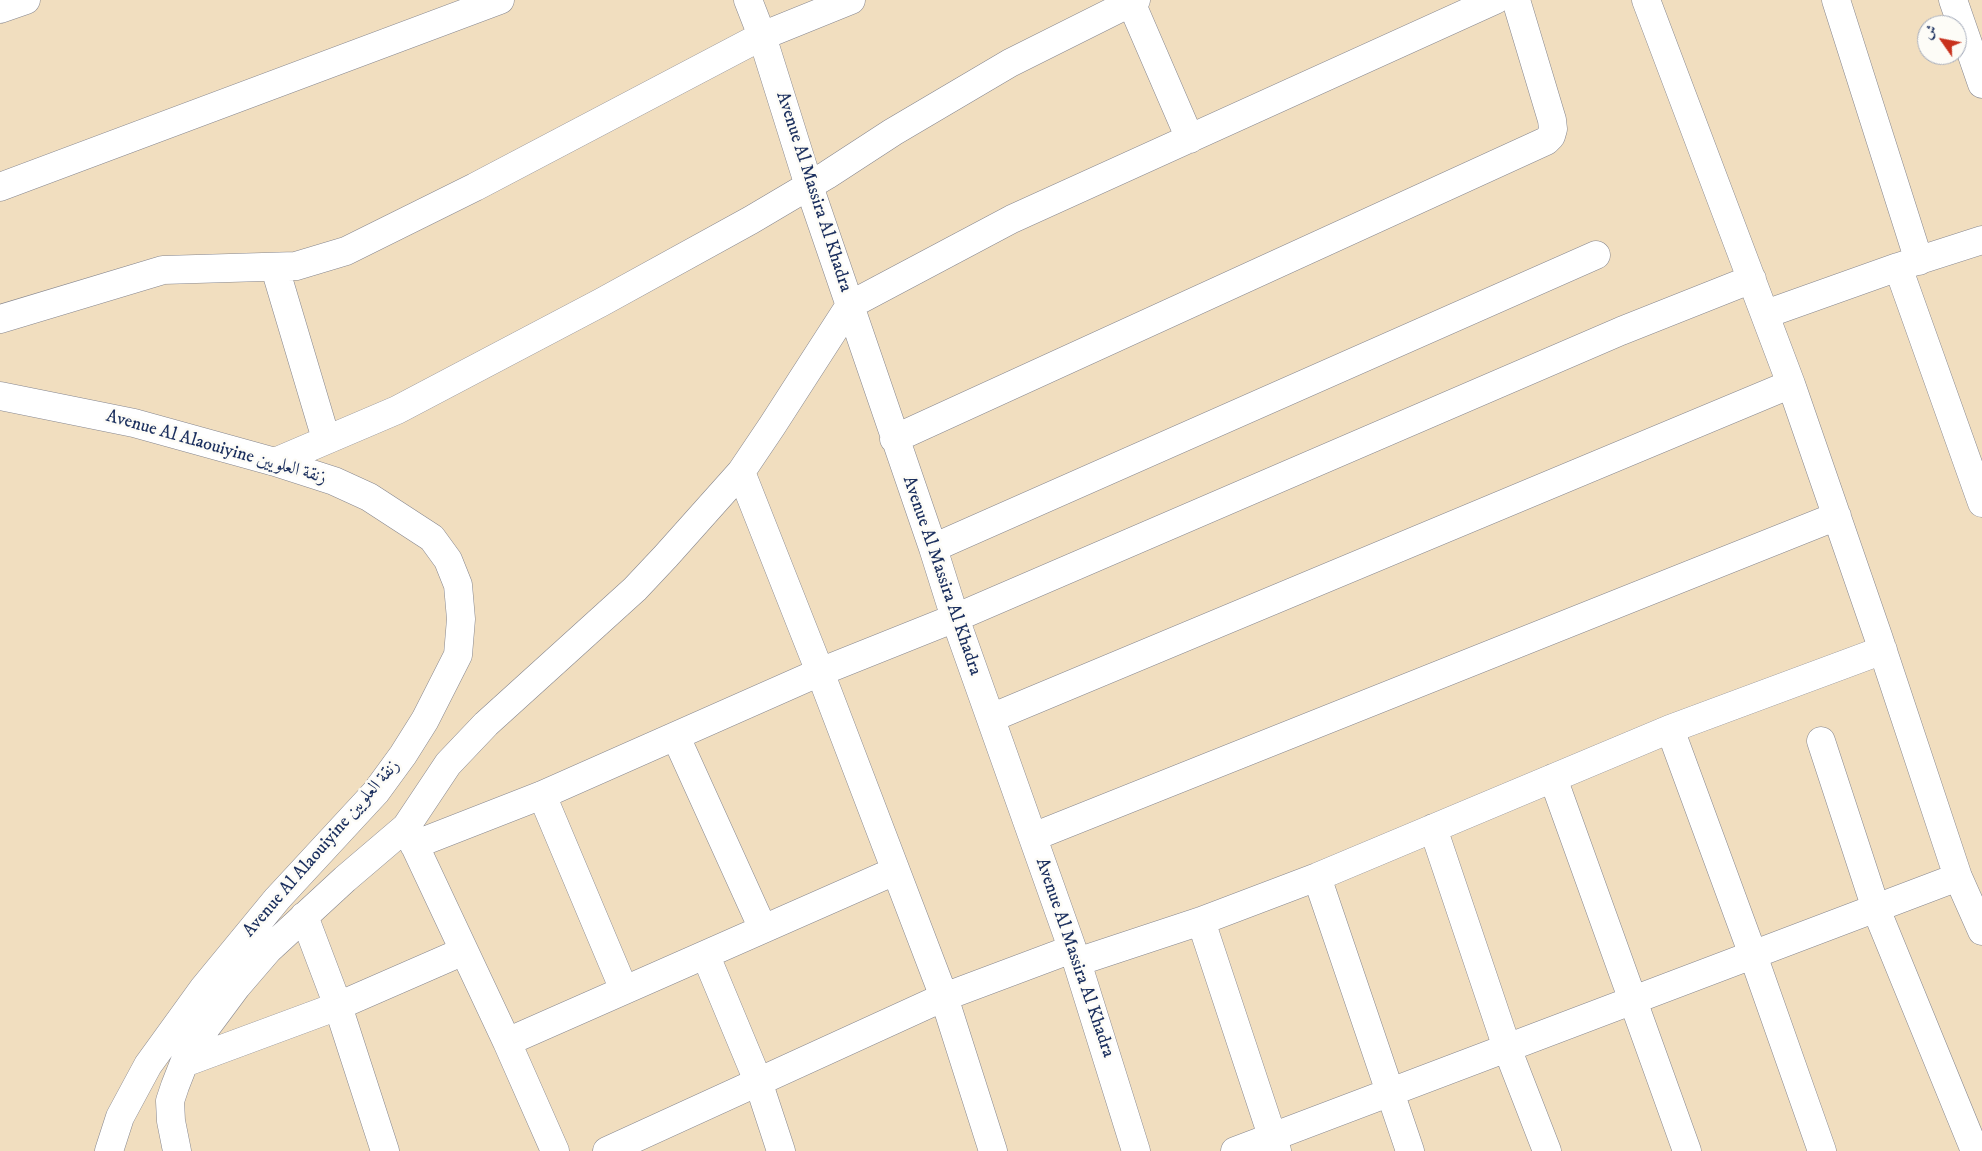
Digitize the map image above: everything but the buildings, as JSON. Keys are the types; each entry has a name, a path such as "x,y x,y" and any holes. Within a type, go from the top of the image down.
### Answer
{"street":[{"path":"0,187 500,0"},
{"name":"Avenue Al Massira Al Khadra","path":"748,0 762,36 894,438 933,548 954,618 1075,956 1136,1151"},
{"path":"0,319 163,270 275,268 303,264 346,251 484,183 762,36 851,0"},
{"path":"410,836 448,764 486,724 635,589 741,472 850,305 1012,219 1495,0"},
{"path":"894,438 1546,141 1551,136 1553,129 1552,120 1516,0"},
{"path":"1646,0 1766,314 1883,650 1958,877 1982,931"},
{"path":"1836,0 1908,264 1982,503"},
{"path":"1953,0 1982,84"},
{"path":"275,462 397,410 611,297 810,186 893,132 1010,63 1133,1 1190,139"},
{"path":"1766,314 1982,240"},
{"path":"933,548 1596,255"},
{"path":"275,268 326,439"},
{"path":"178,1151 171,1121 170,1101 184,1063 205,1029 237,986 268,950 304,916 410,836 542,795 820,672 954,618 1612,335 1752,279"},
{"path":"991,718 1791,384"},
{"name":"Avenue Al Alaouiyine زنقة العلويين","path":"0,396 134,423 275,462 334,481 369,497 432,538 448,560 458,585 461,620 458,656 425,720 403,756 376,792 271,907 203,989 148,1065 120,1117 109,1151"},
{"path":"741,472 820,672 944,997 993,1151"},
{"path":"1033,837 1837,516"},
{"path":"607,1151 645,1143 758,1081 944,997 1075,956 1201,920 1316,877 1670,729 1883,650"},
{"path":"1670,729 1753,955 1822,1151"},
{"path":"676,737 763,929"},
{"path":"1821,741 1876,909 1975,1151"},
{"path":"1553,778 1687,1151"},
{"path":"542,795 624,990"},
{"path":"1434,828 1507,1048 1547,1151"},
{"path":"410,836 555,1151"},
{"path":"506,1042 706,956 895,871"},
{"path":"1316,877 1410,1151"},
{"path":"1235,1151 1275,1144 1389,1093 1958,877"},
{"path":"304,916 338,1006 384,1151"},
{"path":"1201,920 1275,1144"},
{"path":"184,1063 338,1006 464,951"},
{"path":"706,956 758,1081 781,1151"}]}
